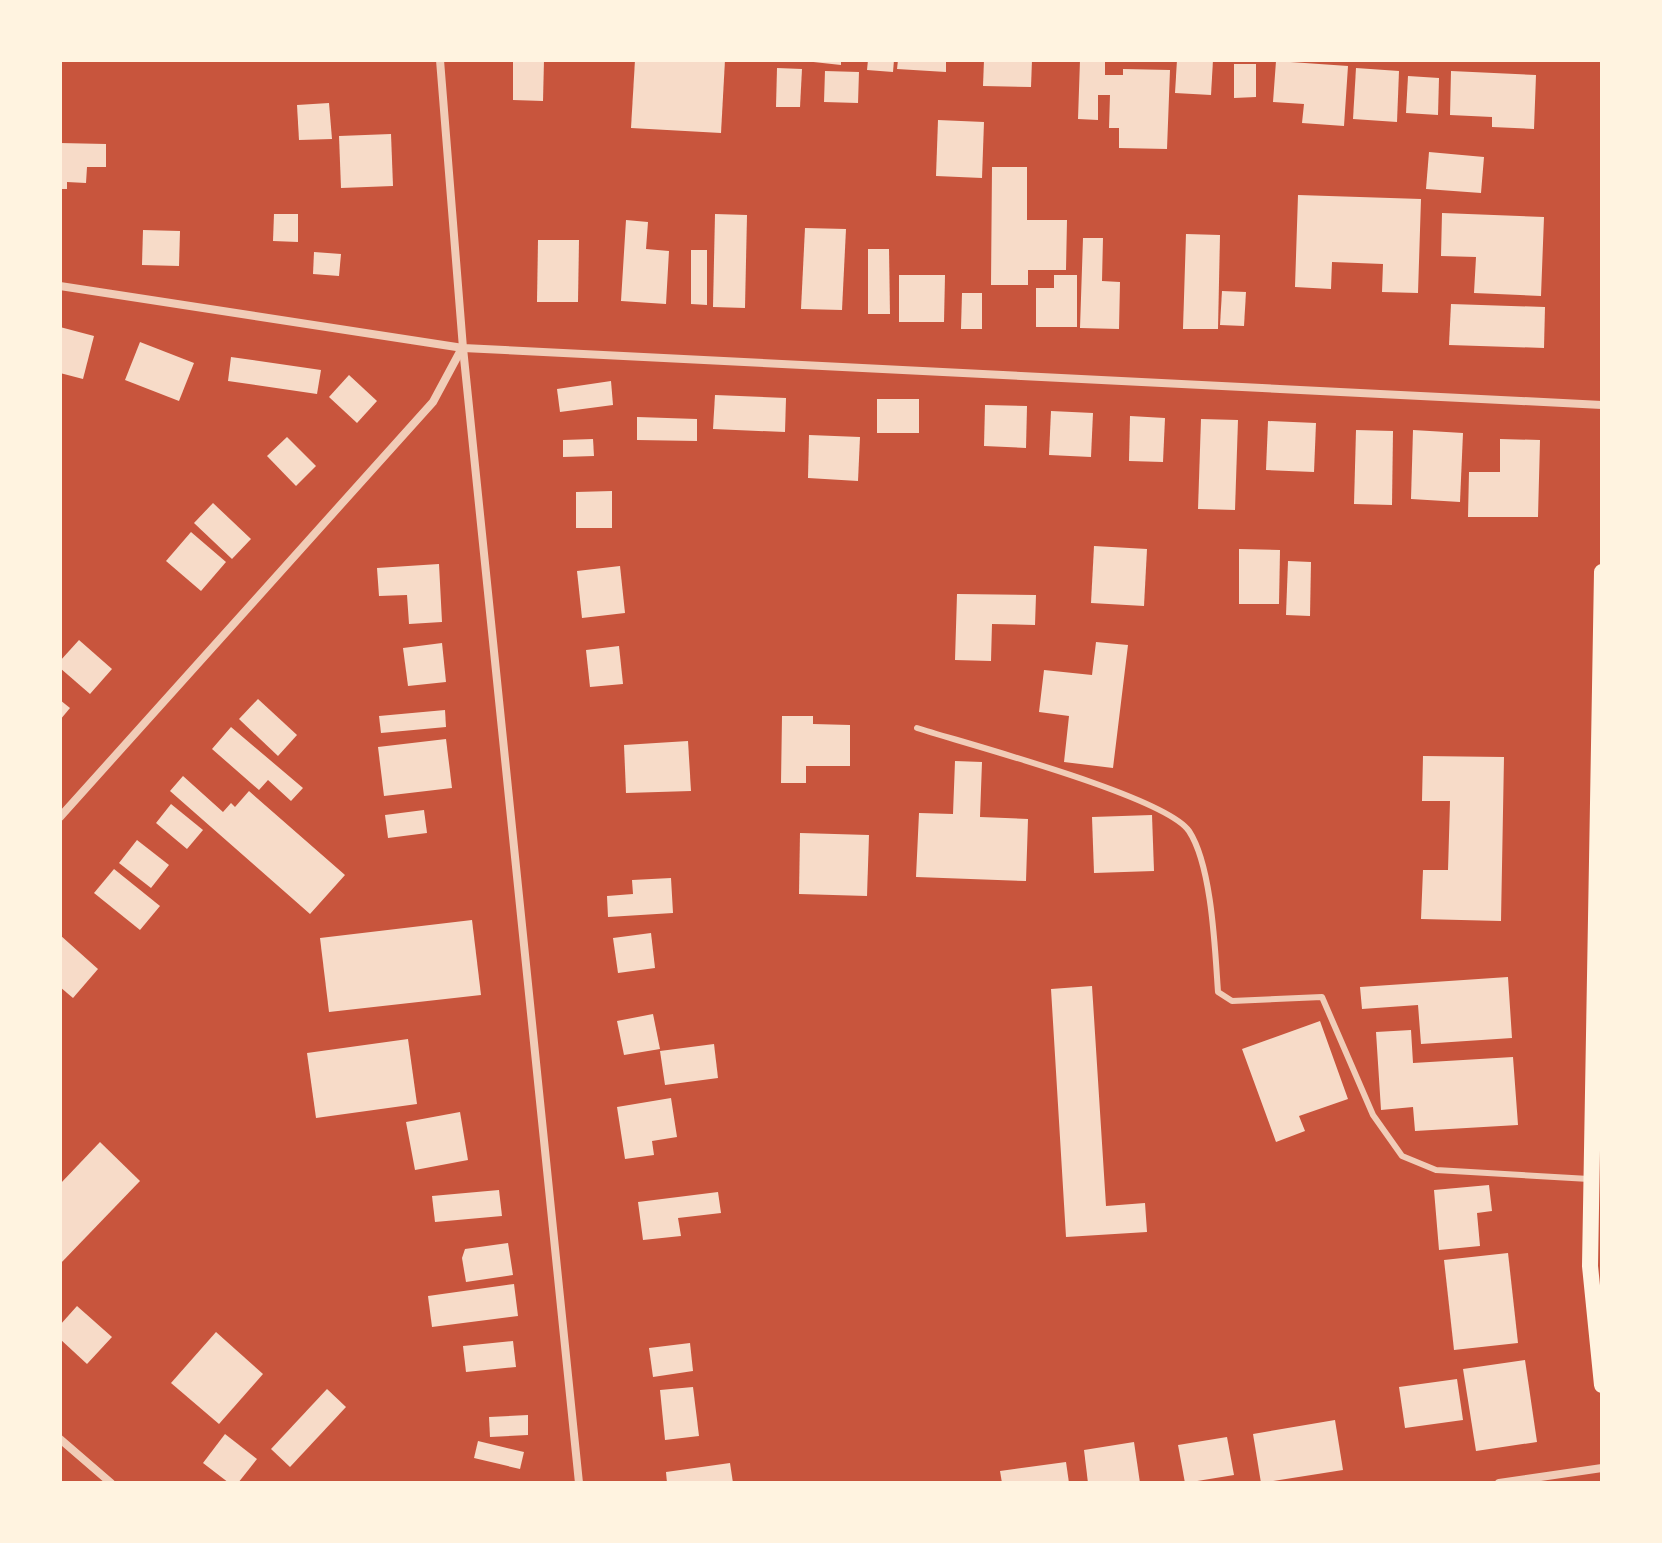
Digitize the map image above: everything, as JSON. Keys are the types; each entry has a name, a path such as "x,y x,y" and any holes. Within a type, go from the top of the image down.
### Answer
{"main road":[{"path":"1602,572 1590,1266 1602,1385"}],"street":[{"path":"440,60 463,348 579,1483"},
{"path":"60,286 463,348 1602,405"},
{"path":"60,817 433,402 463,348"},
{"path":"60,1439 111,1483"},
{"path":"1499,1483 1602,1468"}],"lane":[{"path":"917,728 1153,804 1188,830 1200,857 1214,929 1218,992 1232,1001 1322,997 1373,1115 1402,1156 1436,1170 1591,1179"}],"building":[{"path":"513,60 544,60 543,101 513,100"},
{"path":"635,60 725,60 721,133 631,128"},
{"path":"795,60 841,60 841,65"},
{"path":"868,60 894,60 893,72 867,70"},
{"path":"898,60 946,60 946,72 897,69"},
{"path":"984,60 1032,60 1031,87 983,86"},
{"path":"1080,60 1105,60 1105,75 1123,75 1123,69 1170,70 1167,149 1119,148 1119,128 1109,128 1110,95 1098,95 1098,120 1078,119"},
{"path":"1177,60 1213,60 1211,95 1175,93"},
{"path":"1276,61 1348,66 1344,126 1302,123 1304,104 1273,102"},
{"path":"1234,64 1256,64 1256,97 1234,98"},
{"path":"777,68 802,69 800,107 776,107"},
{"path":"1356,68 1399,71 1397,122 1353,119"},
{"path":"825,71 859,72 858,103 824,102"},
{"path":"1451,71 1536,75 1534,129 1492,127 1492,117 1450,115"},
{"path":"1408,76 1439,78 1438,115 1406,113"},
{"path":"329,103 332,139 299,140 297,105"},
{"path":"938,120 984,122 982,178 936,176"},
{"path":"391,134 393,186 341,188 339,136"},
{"path":"60,143 106,144 106,167 87,167 86,183 67,182 67,189 60,189"},
{"path":"1429,152 1484,157 1481,193 1426,189"},
{"path":"992,167 1027,167 1027,220 1067,220 1066,270 1028,270 1028,285 991,285"},
{"path":"1298,195 1421,199 1418,293 1382,292 1383,264 1332,262 1331,289 1295,287"},
{"path":"1442,213 1544,217 1541,296 1474,293 1476,257 1441,256"},
{"path":"274,214 298,214 298,242 273,241"},
{"path":"715,214 747,215 745,308 713,307"},
{"path":"626,220 648,222 646,249 669,251 666,304 621,301"},
{"path":"805,228 846,229 842,310 801,309"},
{"path":"143,230 180,231 179,266 142,265"},
{"path":"1186,234 1220,235 1218,329 1183,329"},
{"path":"1083,238 1103,238 1102,281 1120,282 1119,329 1080,328"},
{"path":"538,240 579,240 578,302 537,302"},
{"path":"868,249 889,249 890,314 868,314"},
{"path":"691,250 707,250 707,305 691,304"},
{"path":"314,252 341,254 339,276 313,274"},
{"path":"899,275 945,275 944,322 899,322"},
{"path":"1054,275 1077,275 1077,327 1036,327 1036,288 1054,288"},
{"path":"1222,291 1246,292 1244,326 1220,325"},
{"path":"962,293 982,293 982,329 961,329"},
{"path":"1451,304 1545,307 1544,348 1449,345"},
{"path":"60,327 94,336 83,379 60,373"},
{"path":"140,342 194,363 179,401 125,380"},
{"path":"231,357 321,370 317,394 228,381"},
{"path":"349,375 377,401 357,423 329,397"},
{"path":"611,381 613,405 560,412 557,389"},
{"path":"715,395 786,398 785,432 713,429"},
{"path":"877,399 919,399 919,433 877,433"},
{"path":"985,405 1027,406 1026,448 984,446"},
{"path":"1051,411 1093,413 1091,457 1049,455"},
{"path":"1130,416 1165,418 1163,462 1129,461"},
{"path":"637,417 697,419 697,441 637,440"},
{"path":"1201,419 1238,420 1235,510 1198,509"},
{"path":"1268,421 1316,423 1314,472 1266,470"},
{"path":"1356,430 1393,431 1392,505 1354,504"},
{"path":"1413,430 1463,433 1460,502 1411,499"},
{"path":"809,435 860,437 858,481 808,478"},
{"path":"287,437 316,466 296,486 267,456"},
{"path":"593,439 594,456 563,457 563,440"},
{"path":"1500,439 1540,440 1538,517 1468,517 1469,472 1500,472"},
{"path":"612,491 612,528 576,528 576,492"},
{"path":"213,503 251,539 232,559 194,523"},
{"path":"191,532 226,562 201,591 166,561"},
{"path":"1094,546 1147,549 1144,606 1091,603"},
{"path":"1239,549 1280,550 1279,604 1239,604"},
{"path":"1288,561 1311,562 1310,616 1286,615"},
{"path":"439,564 442,622 409,624 407,595 379,596 377,568"},
{"path":"620,566 625,613 582,618 577,571"},
{"path":"957,594 1036,595 1035,625 992,624 991,661 955,660"},
{"path":"79,640 112,669 90,694 60,668 60,661"},
{"path":"1096,642 1128,645 1113,768 1064,762 1069,716 1039,712 1044,670 1092,675"},
{"path":"442,643 446,682 408,686 403,648"},
{"path":"619,646 623,684 590,687 586,650"},
{"path":"258,699 297,735 278,756 239,719"},
{"path":"60,700 70,708 60,720"},
{"path":"445,710 446,727 381,733 379,716"},
{"path":"782,716 813,716 813,724 850,725 850,766 806,766 806,783 781,783"},
{"path":"231,727 303,788 291,801 268,780 259,790 212,749"},
{"path":"446,739 452,788 384,796 378,747"},
{"path":"688,741 691,791 626,793 624,745"},
{"path":"1423,756 1504,757 1501,921 1421,919 1423,870 1448,870 1450,801 1422,801"},
{"path":"955,761 982,762 980,817 1028,819 1026,881 916,877 919,813 953,814"},
{"path":"183,776 223,812 231,803 235,807 249,791 345,875 310,914 170,791"},
{"path":"171,804 203,830 187,849 156,823"},
{"path":"424,810 427,833 388,838 385,815"},
{"path":"1152,815 1154,871 1094,873 1092,817"},
{"path":"800,833 869,835 867,896 799,894"},
{"path":"137,840 169,865 151,888 119,863"},
{"path":"114,869 160,906 140,930 94,893"},
{"path":"671,878 673,913 608,917 607,896 633,894 632,880"},
{"path":"472,920 481,995 329,1012 320,938"},
{"path":"651,933 655,968 618,973 613,938"},
{"path":"60,935 98,969 73,998 60,987"},
{"path":"1508,977 1512,1038 1421,1044 1418,1005 1362,1009 1360,987"},
{"path":"1092,986 1106,1206 1145,1203 1147,1232 1066,1237 1051,989"},
{"path":"653,1014 660,1049 624,1055 617,1021"},
{"path":"1320,1021 1348,1099 1299,1116 1305,1131 1276,1142 1242,1049"},
{"path":"1411,1030 1413,1063 1513,1057 1518,1125 1415,1131 1413,1107 1381,1110 1376,1032"},
{"path":"408,1039 417,1104 316,1118 307,1053"},
{"path":"714,1044 718,1078 665,1085 660,1051"},
{"path":"671,1098 677,1137 652,1141 654,1155 625,1159 617,1107"},
{"path":"460,1112 468,1160 415,1170 406,1122"},
{"path":"100,1142 140,1181 60,1264 60,1184"},
{"path":"1489,1185 1492,1211 1477,1213 1480,1246 1439,1250 1434,1190"},
{"path":"499,1190 502,1216 435,1222 432,1196"},
{"path":"718,1192 721,1213 678,1218 681,1236 643,1240 638,1202"},
{"path":"508,1243 513,1275 466,1282 462,1258 465,1249"},
{"path":"1508,1253 1518,1343 1454,1350 1444,1260"},
{"path":"514,1284 518,1316 432,1327 428,1296"},
{"path":"77,1306 112,1337 87,1364 60,1339 60,1325"},
{"path":"216,1332 263,1374 219,1424 171,1383"},
{"path":"513,1341 516,1367 466,1372 463,1346"},
{"path":"690,1343 693,1371 653,1377 649,1348"},
{"path":"1525,1360 1537,1442 1476,1451 1463,1369"},
{"path":"1457,1379 1463,1420 1405,1428 1399,1387"},
{"path":"693,1387 699,1436 665,1440 660,1390"},
{"path":"327,1389 346,1407 290,1467 271,1449"},
{"path":"528,1415 528,1435 490,1437 489,1417"},
{"path":"1335,1420 1343,1470 1261,1483 1253,1434"},
{"path":"225,1434 257,1459 238,1483 229,1483 203,1463"},
{"path":"1227,1437 1234,1475 1185,1483 1178,1445"},
{"path":"478,1441 524,1452 520,1469 474,1458"},
{"path":"1134,1442 1140,1483 1088,1483 1084,1450"},
{"path":"1066,1462 1069,1483 1002,1483 1000,1471"},
{"path":"730,1463 733,1483 667,1483 666,1472"}]}
